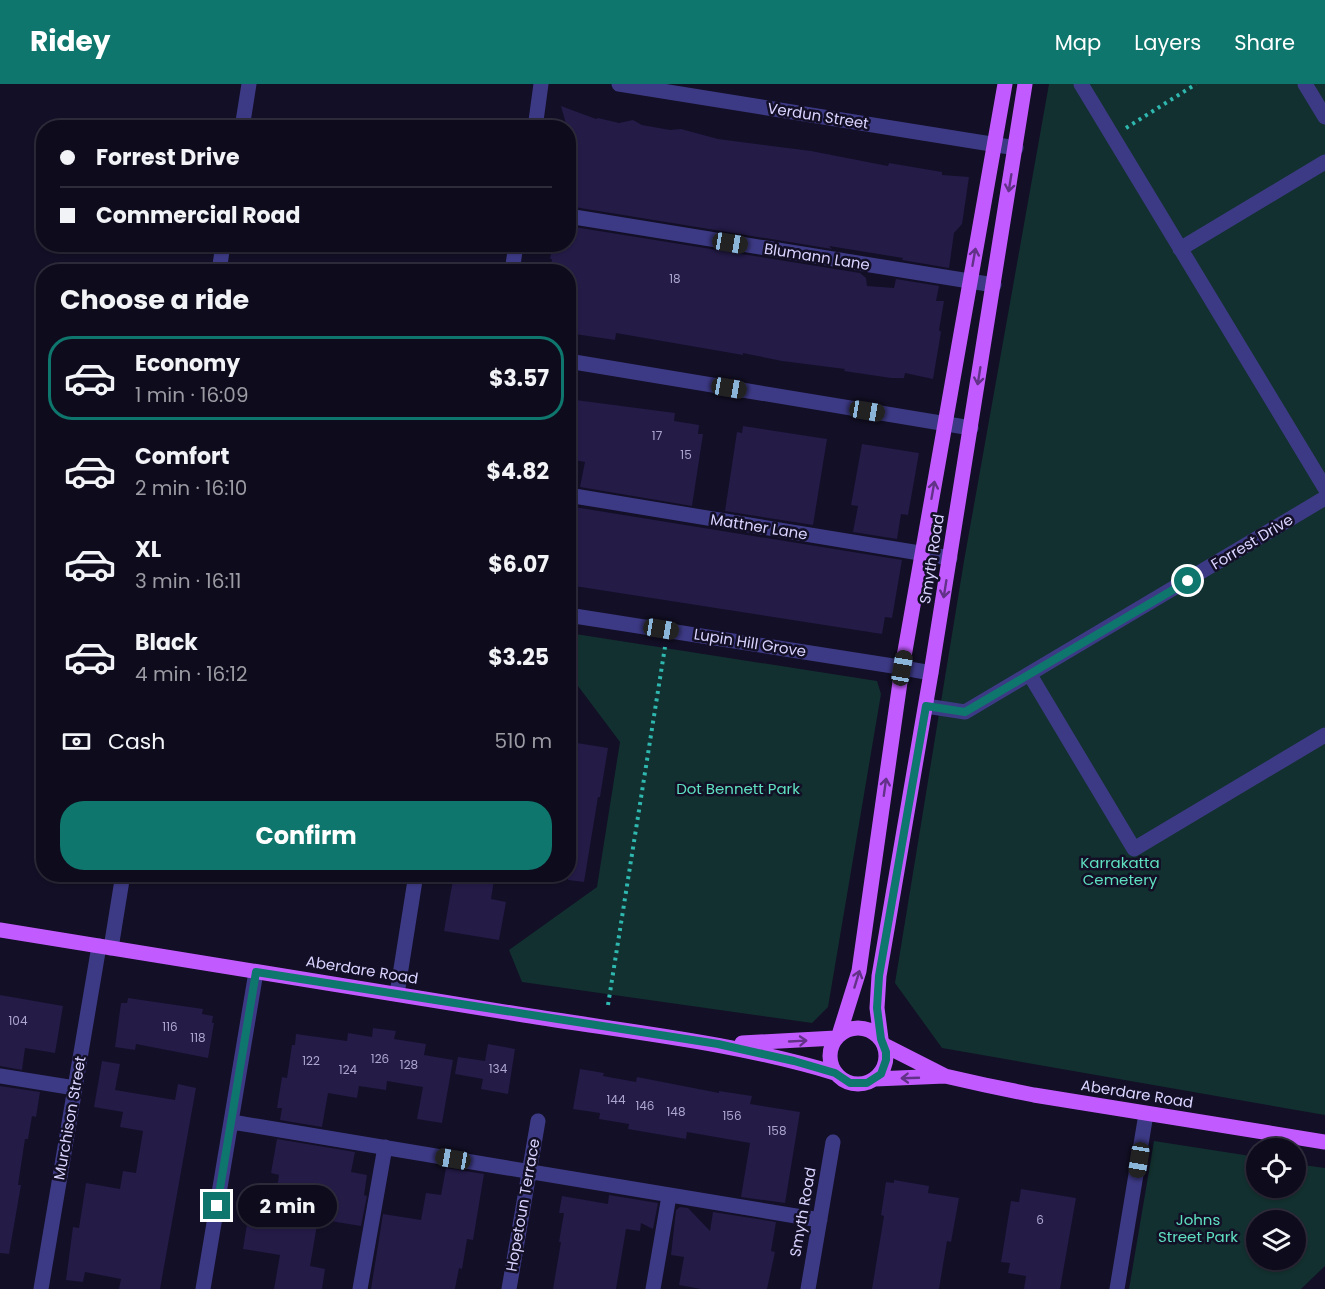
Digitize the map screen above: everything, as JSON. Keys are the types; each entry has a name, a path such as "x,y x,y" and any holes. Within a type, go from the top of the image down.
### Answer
{"main road":[{"name":"Smyth Road","path":"838,1037 860,971 902,668 1005,84"},
{"name":"Smyth Road","path":"883,1042 877,1008 879,976 932,674 1025,84"},
{"name":"Aberdare Road","path":"0,930 718,1044 835,1073"},
{"path":"856,1028 866,1029 883,1042 886,1052 885,1067 875,1079 858,1085 850,1083 835,1073 830,1059 832,1045 838,1037 856,1028"},
{"name":"Aberdare Road","path":"718,1044 838,1037"},
{"name":"Aberdare Road","path":"883,1042 945,1076"},
{"name":"Aberdare Road","path":"875,1079 945,1076 1034,1095 1325,1142"}],"street":[{"path":"243,120 249,84"},
{"path":"536,120 542,84"},
{"name":"Verdun Street","path":"619,84 1016,148"},
{"path":"1081,84 1325,488"},
{"path":"1305,84 1325,117"},
{"path":"1180,249 1325,162"},
{"name":"Blumann Lane","path":"576,217 994,285"},
{"path":"576,362 971,428"},
{"name":"Mattner Lane","path":"576,496 950,558"},
{"name":"Forrest Drive","path":"926,706 965,712 1325,498"},
{"name":"Lupin Hill Grove","path":"576,616 932,674"},
{"path":"1030,675 1134,849 1325,735"},
{"name":"Murchison Street","path":"41,1289 75,1088 121,882"},
{"path":"397,994 415,882"},
{"path":"203,1289 256,972"},
{"path":"0,1076 75,1088"},
{"path":"1117,1289 1146,1114"},
{"path":"232,1122 820,1221"},
{"name":"Hopetoun Terrace","path":"509,1289 538,1122"},
{"name":"Smyth Road","path":"808,1289 833,1142"},
{"path":"360,1289 385,1147"},
{"path":"653,1289 669,1196"}],"path":[{"path":"1112,136 1196,84"},
{"path":"608,1005 666,638"}],"green space":[{"name":"Karrakatta Cemetery","path":"1049,84 1325,84 1325,1115 942,1048 895,983 964,561"},
{"name":"Dot Bennett Park","path":"576,634 877,681 881,694 828,1007 812,1023 522,982 509,950 597,887 620,742 576,683"},
{"name":"Johns Street Park","path":"1154,1141 1246,1155 1246,1198 1306,1198 1306,1165 1325,1168 1325,1266 1301,1289 1129,1289"}],"building":[{"path":"561,106 596,119 619,123 633,120 642,125 670,130 681,129 718,139 811,151 888,166 889,163 942,172 942,175 969,177 962,224 954,233 949,268 902,260 903,258 829,246 832,249 576,207 576,120 565,120"},
{"path":"576,227 860,273 866,278 867,286 894,288 896,279 939,286 936,301 944,301 933,379 905,373 904,378 891,378 616,333 615,340 576,334 576,264 551,264 552,259 550,259 551,252 576,252"},
{"path":"576,400 675,413 674,421 699,425 698,434 703,434 692,506 580,487 585,462 576,460"},
{"path":"743,426 827,439 813,525 725,511 737,432 742,433"},
{"path":"862,444 919,453 908,515 901,514 897,539 853,532 858,506 851,505"},
{"path":"576,507 902,560 892,618 885,617 882,634 576,586"},
{"path":"577,743 608,748 584,882 576,881"},
{"path":"453,882 494,882 491,899 506,902 499,940 444,931"},
{"path":"0,995 63,1006 55,1053 25,1048 22,1070 0,1066"},
{"path":"128,998 203,1009 202,1014 213,1016 212,1023 214,1023 208,1058 136,1044 135,1050 115,1047 121,1003 127,1003"},
{"path":"373,1028 396,1031 394,1039 426,1044 424,1055 453,1060 442,1123 417,1119 423,1087 387,1081 386,1090 359,1086 357,1098 328,1093 322,1127 280,1120 282,1108 277,1108 282,1077 287,1078 296,1034 347,1041 348,1033 372,1037"},
{"path":"488,1044 515,1049 508,1094 481,1089 483,1079 455,1074 458,1057 485,1061"},
{"path":"102,1061 120,1064 115,1090 175,1100 178,1084 196,1088 160,1289 119,1289 121,1279 85,1272 83,1282 66,1280 73,1227 79,1228 86,1183 120,1189 123,1171 136,1173 143,1131 120,1127 123,1112 94,1107"},
{"path":"580,1069 636,1082 637,1077 719,1093 719,1091 752,1096 750,1104 800,1112 785,1203 741,1197 750,1143 687,1132 686,1139 628,1129 629,1124 599,1119 600,1113 573,1109"},
{"path":"0,1086 40,1092 36,1117 32,1116 28,1139 25,1139 18,1185 21,1185 9,1254 0,1253"},
{"path":"277,1139 355,1152 351,1172 367,1175 364,1195 367,1196 361,1226 318,1219 310,1266 325,1269 322,1289 274,1289 280,1255 243,1249 247,1224 271,1228 279,1175 271,1173"},
{"path":"446,1168 484,1174 473,1240 467,1239 462,1269 459,1268 455,1289 371,1289 383,1214 421,1220 426,1193 441,1195"},
{"path":"894,1180 929,1186 928,1193 959,1198 951,1242 947,1241 939,1289 872,1289 884,1216 881,1215 886,1182 894,1183"},
{"path":"1021,1189 1076,1198 1060,1289 1024,1289 1026,1276 1008,1273 1010,1263 1001,1262 1011,1201 1019,1202"},
{"path":"609,1195 658,1203 653,1229 641,1223 640,1231 626,1229 616,1289 553,1289 564,1213 559,1213 562,1196 608,1204"},
{"path":"680,1207 688,1208 710,1231 713,1212 776,1222 771,1251 775,1252 767,1289 701,1289 679,1285 684,1257 671,1255 676,1210"}],"route":[{"path":"217,1206 256,972 718,1044 835,1073 842,1079 858,1085 875,1079 881,1074 886,1060 877,1008 879,976 926,706 965,712 1188,581"}]}
